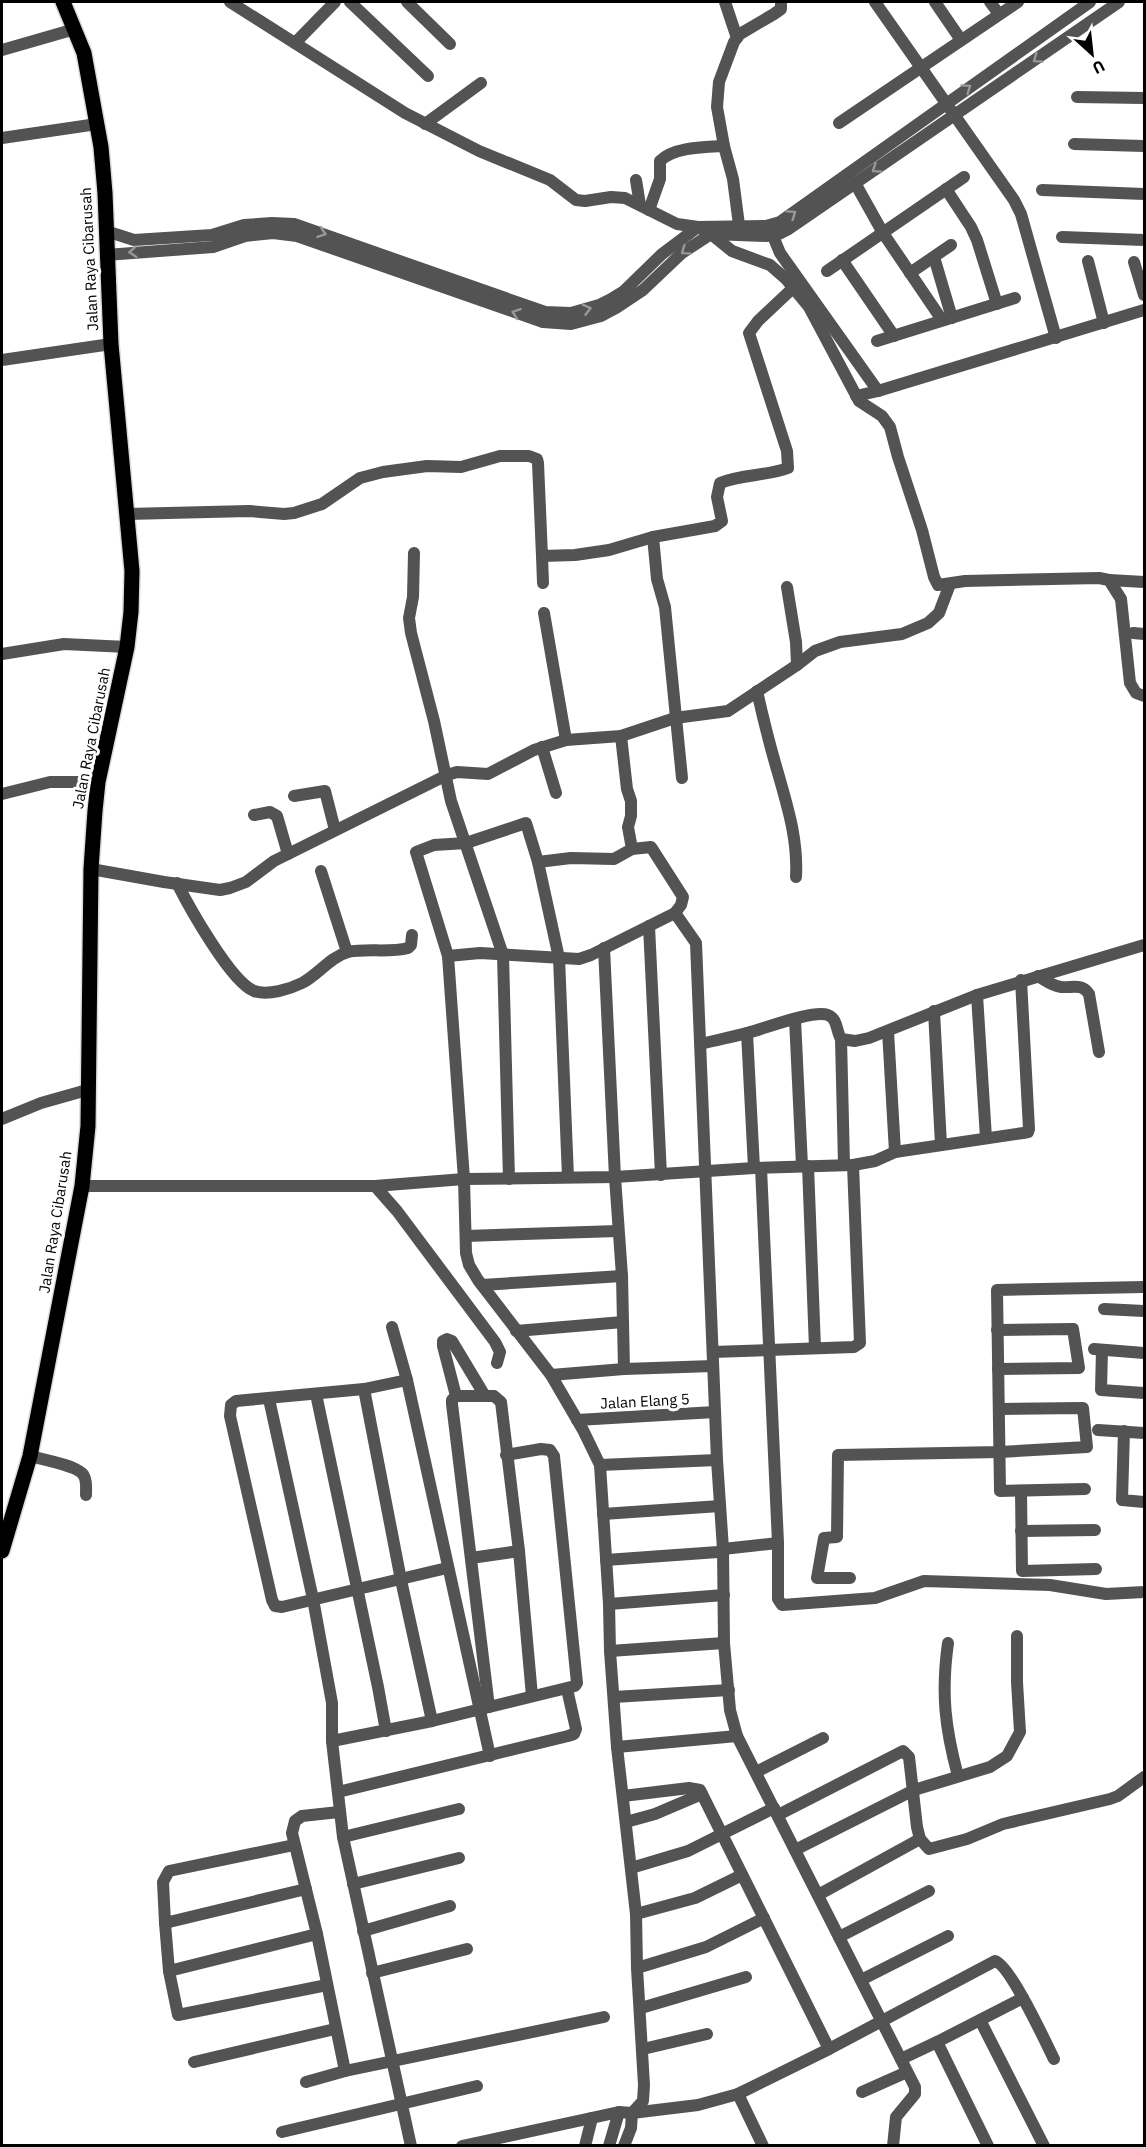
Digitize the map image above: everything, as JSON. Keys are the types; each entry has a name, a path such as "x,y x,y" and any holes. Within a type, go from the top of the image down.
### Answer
{"main road":[{"name":"Jalan Raya Cibarusah","path":"2,1551 30,1456 82,1186 88,1126 91,869 98,782 128,646 132,571 111,344 101,147 87,66 63,2"}],"street":[{"path":"230,2 425,124 479,151 549,180 576,200 625,198 677,224 698,227 766,226 780,222 1090,2"},
{"path":"295,43 334,2"},
{"path":"350,2 428,76"},
{"path":"407,2 450,44"},
{"path":"725,2 737,38"},
{"path":"739,225 733,179 724,146 717,96 719,82 740,34 774,14 780,9 781,2"},
{"path":"875,2 920,68 948,104 1021,214 1056,338"},
{"path":"934,2 961,40"},
{"path":"990,2 999,14"},
{"path":"839,123 1018,2"},
{"path":"106,231 134,240 160,244 213,247 245,236 273,233 290,235 543,322 571,324 601,316 631,300 682,253 711,234 773,236 787,230 1119,2"},
{"path":"2,51 75,29"},
{"path":"425,124 481,82"},
{"path":"1077,97 1144,98"},
{"path":"2,138 97,124"},
{"path":"1074,144 1144,146"},
{"path":"644,208 660,179 660,161 663,157 693,149 724,146"},
{"path":"827,271 964,177"},
{"path":"636,180 644,208"},
{"path":"855,183 883,233 910,273 947,319"},
{"path":"946,189 977,240 997,304"},
{"path":"1042,190 1144,194"},
{"path":"106,255 212,235 244,225 294,224 545,312 560,314 586,310 617,295 662,254 698,227"},
{"path":"698,227 732,251 770,265 793,288 814,315 856,396 864,406 882,416 890,427 897,457 938,585 975,581 1099,578 1144,582"},
{"path":"773,236 780,253 878,391"},
{"path":"1062,237 1144,240"},
{"path":"910,273 951,245"},
{"path":"934,257 947,319"},
{"path":"842,260 894,336"},
{"path":"1088,261 1104,323"},
{"path":"1134,262 1144,295"},
{"path":"542,556 575,555 609,550 653,537 712,527 720,524 722,518 717,493 720,483 788,468 787,451 749,333 758,321 793,288"},
{"path":"878,341 1015,298"},
{"path":"856,396 1144,310"},
{"path":"2,360 111,344"},
{"path":"127,514 249,510 294,513 322,504 360,478 383,472 427,466 461,467 500,456 529,456 537,459 538,463 543,583"},
{"path":"653,537 657,579 665,607 681,778"},
{"path":"414,554 414,597 409,618 410,625 456,821 466,843 504,955 509,1179"},
{"path":"1109,580 1121,599 1130,683 1136,693 1144,696"},
{"path":"91,869 220,890 230,888 246,882 274,861 447,775 457,772 488,774 542,747 566,740 621,736 675,718 728,711 815,651 840,642 903,634 923,626 939,613 950,584"},
{"path":"787,587 796,642 797,665"},
{"path":"544,613 566,740"},
{"path":"2,654 64,645 128,646"},
{"path":"757,691 791,818 797,853 796,877"},
{"path":"621,736 627,789 631,801 628,827 632,849"},
{"path":"542,747 556,793"},
{"path":"2,794 50,782 98,782"},
{"path":"294,796 325,791 335,830"},
{"path":"254,815 270,812 277,816 288,854"},
{"path":"568,1177 559,958 538,862 526,823 466,843 434,845 416,852 448,956 464,1179 466,1253 469,1265 551,1375 600,1464 610,1652 617,1747 636,1914 637,1968 645,2085 643,2101 632,2113 631,2128 624,2145"},
{"path":"448,956 480,953 585,958 675,913 681,905 683,897 651,847 648,846 632,849 614,859 571,858 538,862"},
{"path":"321,871 347,952"},
{"path":"171,883 243,986 256,992 289,989 305,982 347,952 403,950 411,945 412,935"},
{"path":"675,913 697,948 717,1460 723,1550 724,1643 730,1710 737,1736 915,2087 915,2092 896,2116 893,2145"},
{"path":"649,926 661,1175"},
{"path":"841,1039 861,1040 977,994 1144,945"},
{"path":"604,948 622,1276 624,1369"},
{"path":"1038,976 1060,987 1086,989 1089,994 1099,1053"},
{"path":"82,1186 376,1186 464,1179 615,1177 848,1165 875,1161 895,1152 1028,1132 1021,980"},
{"path":"977,994 986,1138"},
{"path":"934,1011 941,1145"},
{"path":"701,1044 822,1014 836,1022 841,1039 860,1343 854,1347 713,1352"},
{"path":"795,1019 816,1348"},
{"path":"888,1031 895,1152"},
{"path":"747,1033 770,1351 778,1543 778,1599 782,1605 876,1598 924,1581 1050,1585 1106,1594 1144,1592"},
{"path":"2,1119 41,1103 87,1090"},
{"path":"376,1186 495,1342 500,1352 497,1363"},
{"path":"466,1236 618,1231"},
{"path":"482,1285 622,1276"},
{"path":"1085,1489 1000,1491 997,1290 1144,1287"},
{"path":"1104,1309 1144,1311"},
{"path":"516,1331 623,1323"},
{"path":"392,1327 407,1380 447,1568 484,1708"},
{"path":"997,1329 1074,1329 1079,1368 998,1369"},
{"path":"456,1396 442,1346 443,1341 447,1339 452,1341 485,1396"},
{"path":"1144,1353 1098,1349 1101,1390 1144,1393"},
{"path":"551,1375 624,1369 713,1366"},
{"path":"407,1380 364,1389 237,1401 231,1405 230,1416 272,1600 278,1607 447,1568"},
{"path":"364,1389 401,1580 432,1721"},
{"path":"316,1394 386,1731"},
{"path":"490,1756 471,1558 452,1404 456,1396 497,1397 501,1402 519,1551 532,1696"},
{"path":"269,1399 313,1599 332,1703 332,1741 339,1812 411,2145"},
{"path":"850,1578 817,1578 824,1538 837,1537 838,1455 1000,1452 1087,1447 1083,1408 999,1410"},
{"name":"Jalan Elang 5","path":"577,1420 715,1412"},
{"path":"1098,1430 1144,1433"},
{"path":"1124,1431 1122,1500 1144,1502"},
{"path":"332,1741 432,1721 567,1689 577,1683 554,1456 550,1450 541,1449 506,1455"},
{"path":"30,1456 81,1472 85,1477 86,1495"},
{"path":"600,1464 717,1460"},
{"path":"1021,1491 1022,1570 1096,1569"},
{"path":"603,1514 720,1506"},
{"path":"1022,1531 1095,1530"},
{"path":"606,1560 718,1552 778,1543"},
{"path":"471,1558 519,1551"},
{"path":"609,1604 724,1594"},
{"path":"795,1850 914,1790 1000,1762 1012,1749 1020,1732 1017,1636"},
{"path":"610,1652 724,1643"},
{"path":"948,1643 943,1697 947,1737 957,1776"},
{"path":"338,1792 574,1734 576,1729 567,1689"},
{"path":"614,1697 729,1690"},
{"path":"617,1747 737,1736"},
{"path":"756,1772 823,1738"},
{"path":"631,1868 688,1851 903,1751 909,1757 916,1827 920,1839 929,1849 936,1849 1003,1824 1118,1796 1144,1777"},
{"path":"623,1796 689,1788 700,1790 829,2049"},
{"path":"626,1822 654,1814 702,1794"},
{"path":"344,1837 459,1809"},
{"path":"339,1812 302,1816 295,1821 292,1827 294,1845 317,1934 345,2071"},
{"path":"818,1895 920,1839"},
{"path":"294,1845 169,1871 163,1882 165,1923 178,2016 327,1985"},
{"path":"353,1884 459,1858"},
{"path":"636,1914 695,1898 742,1875"},
{"path":"165,1923 306,1889"},
{"path":"839,1937 929,1891"},
{"path":"363,1931 450,1906"},
{"path":"637,1968 706,1947 764,1918"},
{"path":"170,1971 317,1934"},
{"path":"861,1980 948,1936"},
{"path":"372,1973 467,1949"},
{"path":"462,2145 619,2112 632,2113 699,2105 738,2094 829,2049 995,1960 1003,1965 1023,1998 1054,2059"},
{"path":"641,2008 746,1977"},
{"path":"901,2059 1023,1998"},
{"path":"306,2082 345,2071 604,2017"},
{"path":"980,2020 1044,2145"},
{"path":"195,2062 335,2029"},
{"path":"643,2049 707,2034"},
{"path":"937,2042 988,2145"},
{"path":"862,2092 908,2072"},
{"path":"282,2132 477,2086"},
{"path":"738,2094 763,2145"},
{"path":"609,2145 619,2112"},
{"path":"585,2145 592,2118"}]}
